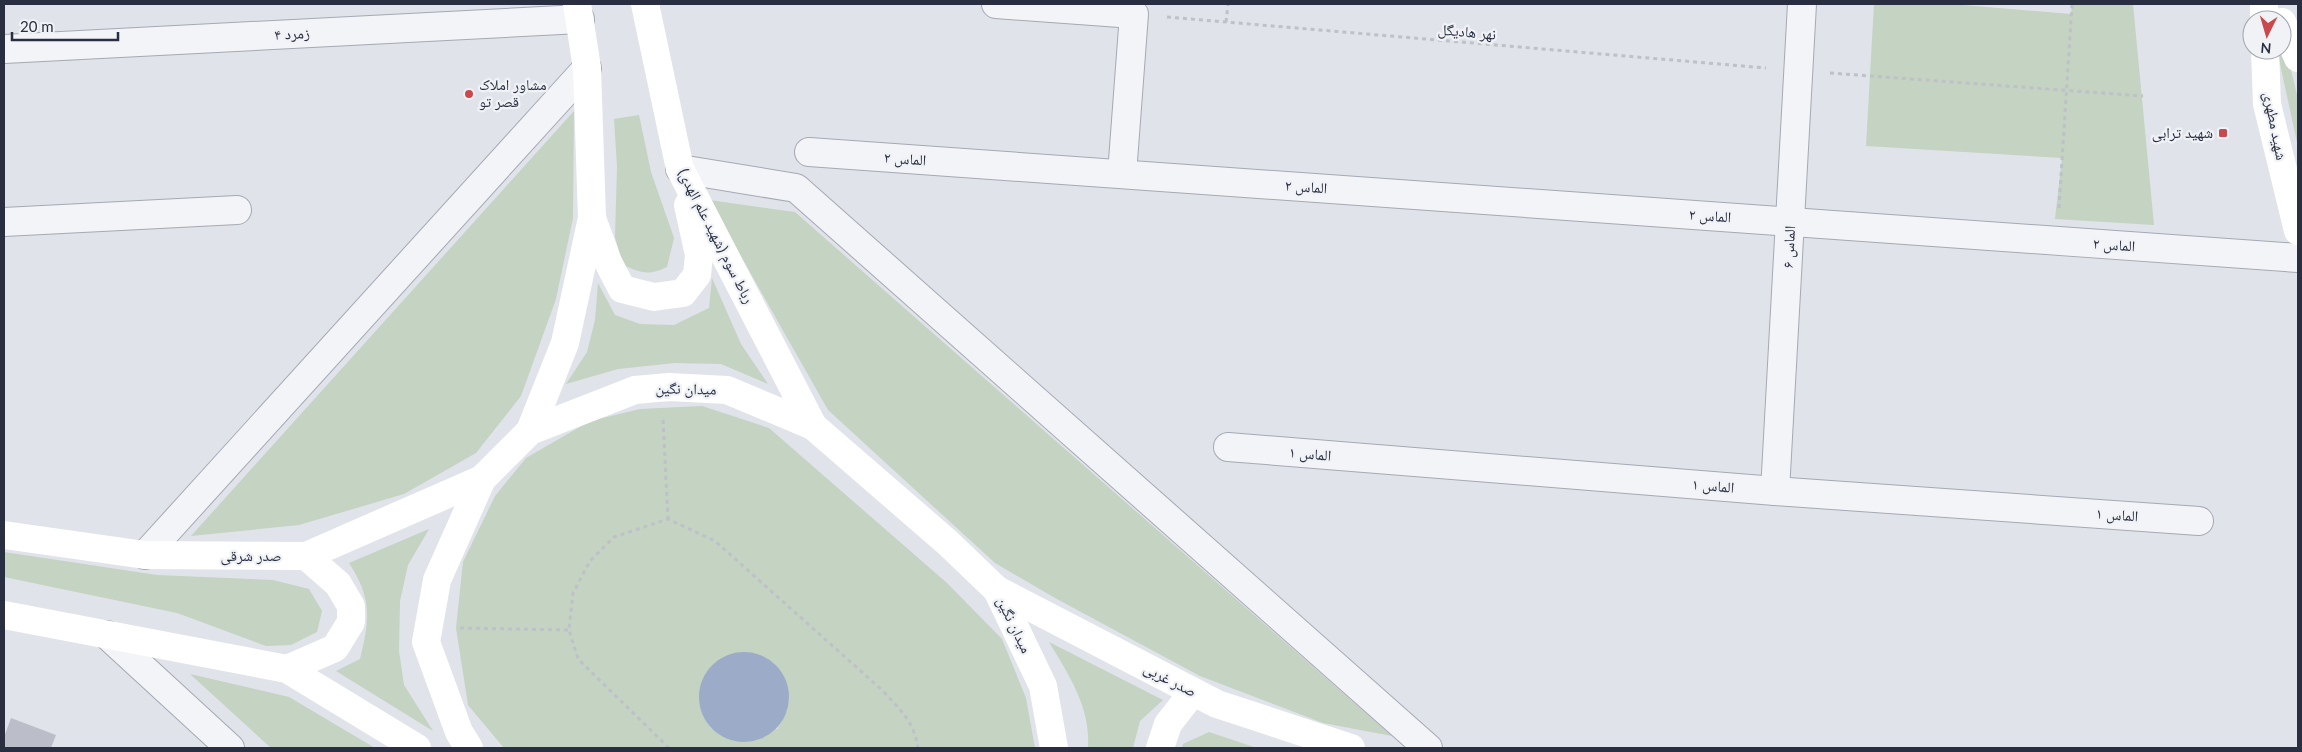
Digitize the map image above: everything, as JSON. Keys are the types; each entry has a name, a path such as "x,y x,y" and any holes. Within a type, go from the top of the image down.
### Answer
{"main road":[{"name":"رباط سوم (شهید علم الهدی)","path":"645,4 680,170 813,426"},
{"path":"530,431 565,343 592,218 588,68 579,12"},
{"path":"2292,44 2298,58"},
{"name":"شهید مطهری","path":"2265,60 2267,104 2298,231"},
{"path":"592,218 608,262 622,289 654,297 683,293 697,275 699,255 680,170"},
{"name":"میدان نگین","path":"469,748 459,732 426,642 437,580 482,479 530,431 635,390 669,387 727,390 813,426 948,542 998,590 1043,686 1054,748"},
{"name":"صدر شرقی","path":"4,535 145,555 306,556 482,479"},
{"path":"287,669 334,648 351,622 351,606 338,584 306,556"},
{"name":"صدر غربی","path":"998,590 1217,704 1351,748"},
{"path":"4,615 287,669 417,748"},
{"path":"1160,748 1168,724 1193,692"}],"street":[{"path":"996,4 1134,14 1122,174"},
{"name":"الماس ۶","path":"1775,491 1802,4"},
{"name":"زمرد ۴","path":"4,48 579,12"},
{"path":"145,555 588,68"},
{"name":"الماس ۲","path":"808,152 2298,258"},
{"path":"680,170 796,188 1428,748"},
{"path":"4,222 237,210"},
{"name":"الماس ۱","path":"1228,447 1775,491 2199,521"},
{"path":"107,635 230,748"}],"path":[{"path":"1226,22 1228,4"},
{"path":"2058,241 2072,4"},
{"name":"نهر هادیگل","path":"1134,14 1799,71 2143,96"},
{"path":"663,418 668,519"},
{"path":"669,748 578,659 570,630 573,593 590,561 614,537 668,519 715,541 882,690 903,713 916,732 918,748"},
{"path":"456,628 570,630"}],"green space":[{"path":"1874,4 1951,4 2071,14 2072,4 2133,4 2154,225 2055,219 2062,158 1866,146"},
{"path":"2279,60 2289,60 2298,99 2298,147"},
{"path":"574,111 573,218 556,299 521,396 476,453 404,494 299,525 191,536"},
{"path":"639,115 651,172 674,238 667,267 655,272 640,272 623,265 615,237 617,167 614,119"},
{"path":"709,200 795,212 1392,736 1323,723 1200,676 1055,598 995,563 828,410"},
{"path":"712,278 741,344 768,384 721,364 675,363 618,369 566,384 587,352 595,320 598,283 615,315 640,324 674,325 709,308"},
{"path":"702,406 769,428 947,583 1002,639 1026,698 1035,748 504,748 468,705 456,628 463,562 495,496 526,458 590,421 640,409","holes":["729,655 782,673 787,688 788,702 785,715 777,729 722,736 710,727 703,715 706,673 716,662"]},
{"path":"429,529 408,565 400,601 399,651 404,685 433,731 336,671 360,659 366,632 367,610 365,598 362,587 349,563"},
{"path":"4,552 157,575 273,580 309,589 322,611 317,632 291,645 266,646 177,613 4,577"},
{"path":"1049,642 1163,700 1140,721 1133,748 1088,748 1086,719 1077,692"},
{"path":"190,674 289,697 375,748 271,748"},
{"path":"1209,732 1259,748 1182,748 1183,744"}],"water":[{"path":"744,652 761,655 776,665 786,680 789,697 786,714 776,729 761,739 744,742 727,739 712,729 702,714 699,697 702,680 712,665 727,655"}],"building":[{"path":"11,718 56,735 51,748 4,748 4,737"}],"place":[{"name":"مشاور املاک قصر تو","path":"469,94"},
{"name":"شهید ترابی","path":"2223,133"}]}
